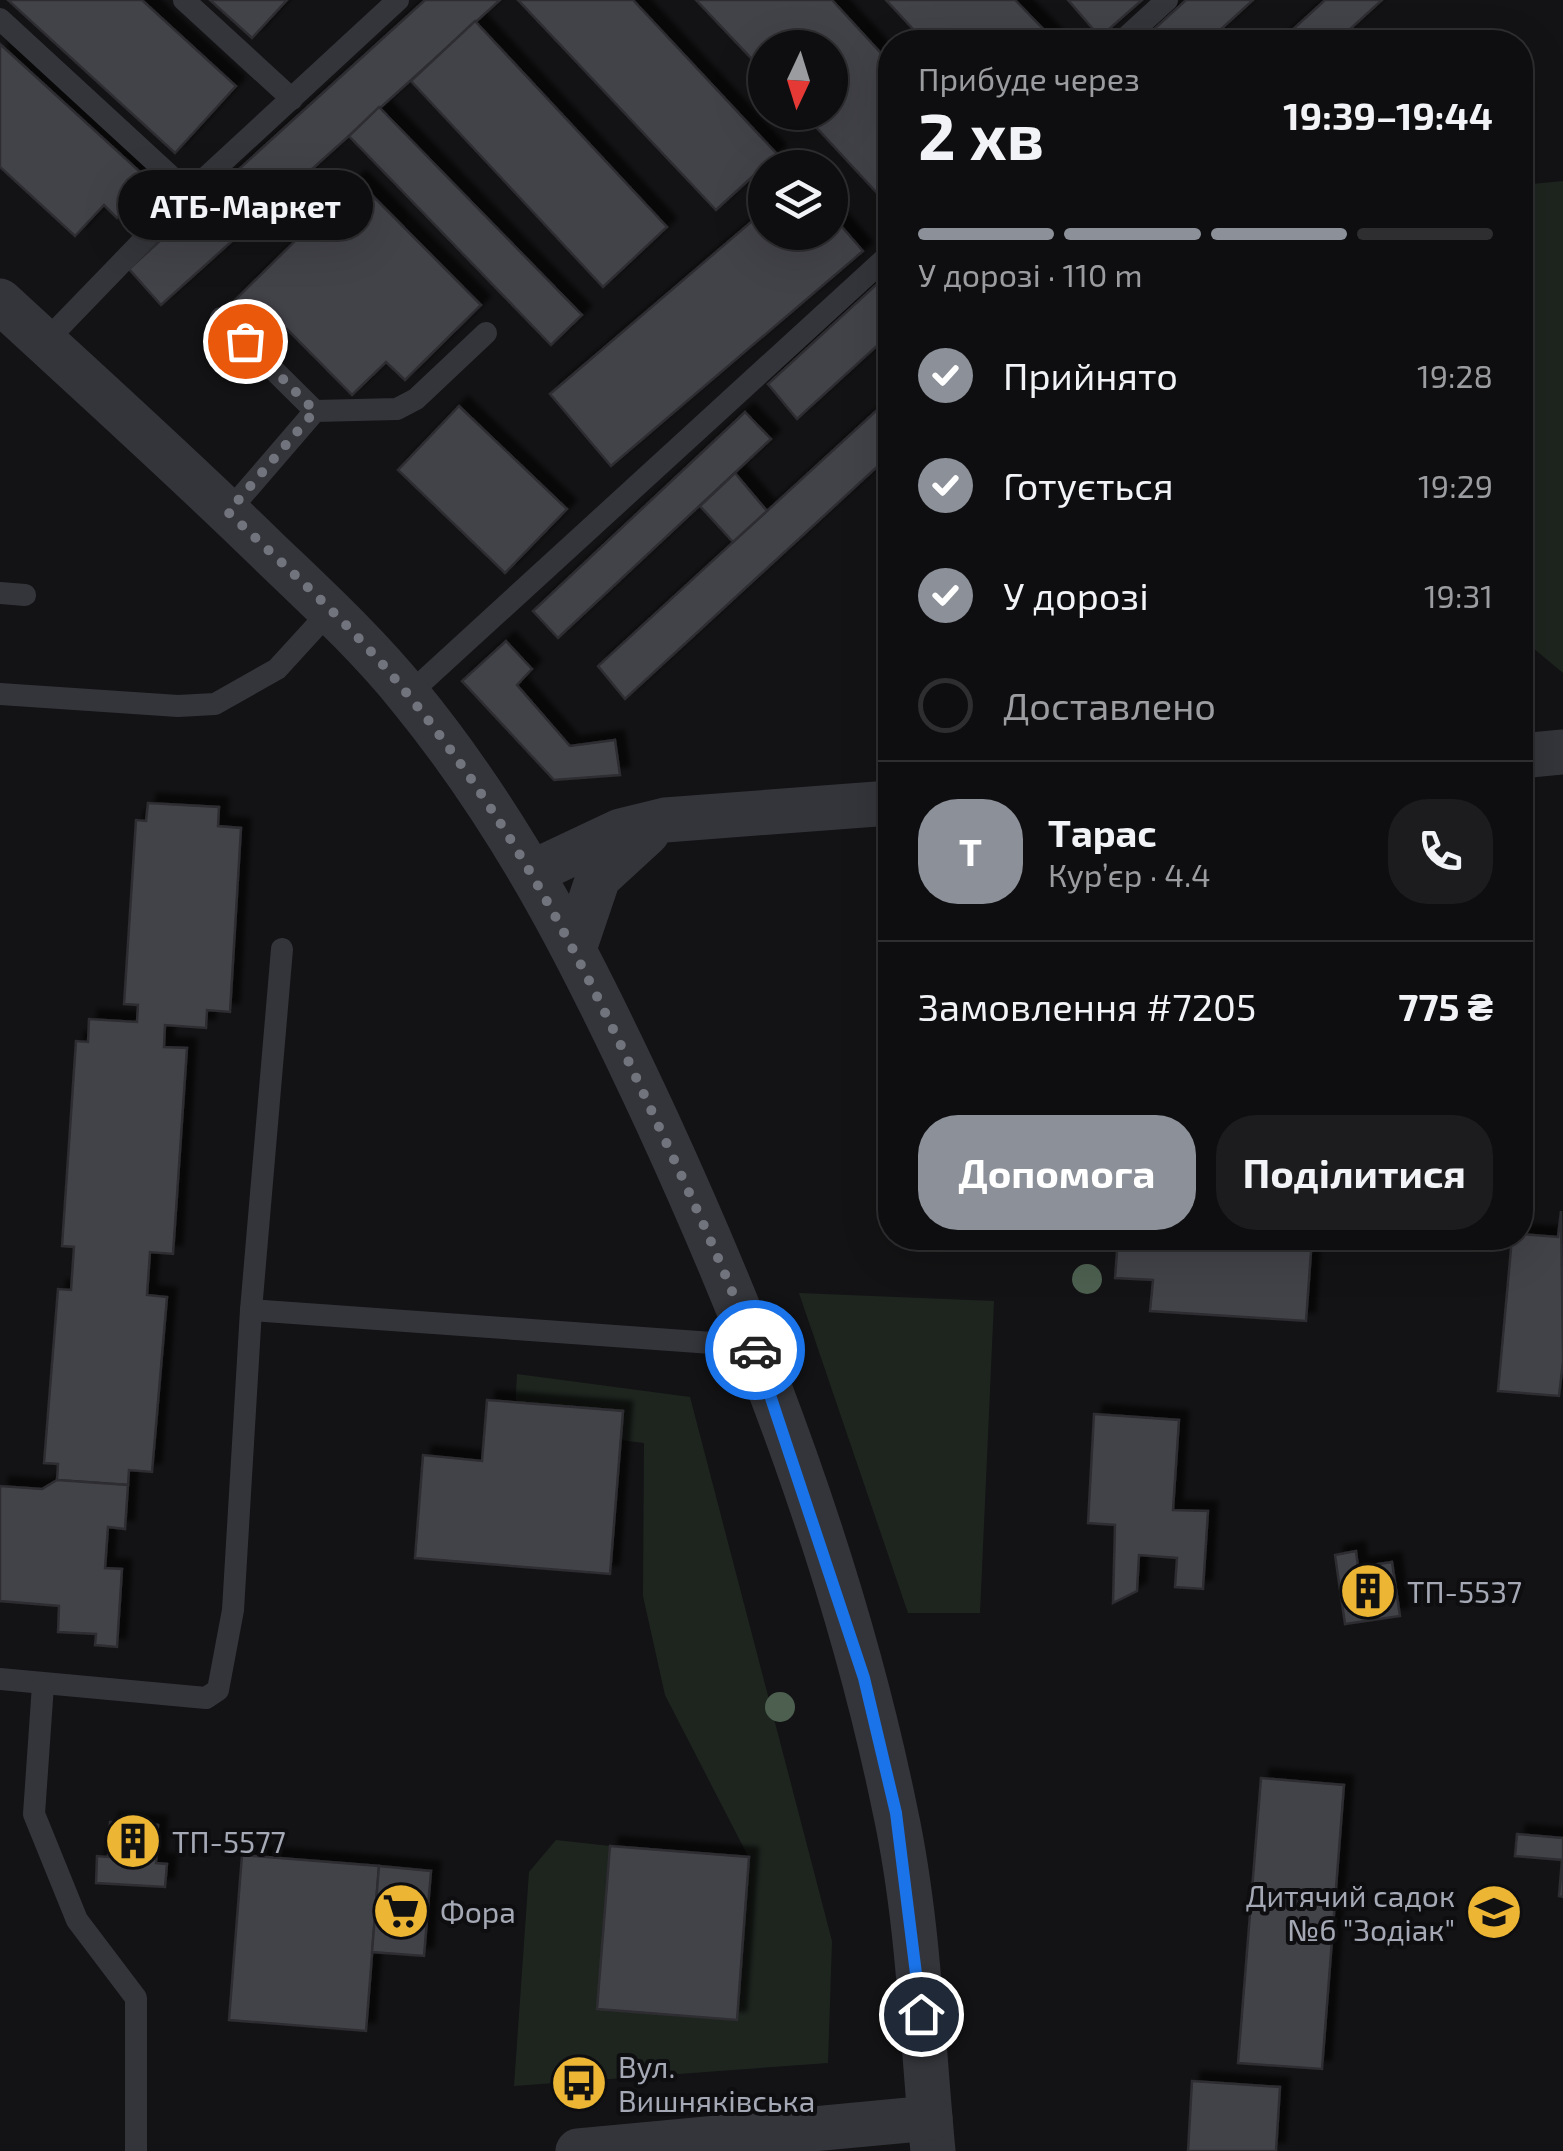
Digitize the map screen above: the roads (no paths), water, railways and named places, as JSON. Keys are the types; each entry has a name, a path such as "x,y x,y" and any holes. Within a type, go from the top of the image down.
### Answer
{"street":[{"path":"0,301 330,610 408,695 534,872 575,946 713,1244 754,1346 852,1633 896,1813 908,1892 931,2135 578,2151"},
{"path":"1533,755 1563,752"},
{"path":"534,872 620,831 666,820 878,805"},
{"path":"575,946 598,878 625,850 666,820"}],"lane":[{"path":"184,0 292,98"},
{"path":"1134,30 1167,0"},
{"path":"45,342 189,193 292,98 381,5"},
{"path":"0,19 189,193"},
{"path":"408,695 878,265"},
{"path":"221,318 315,411 397,409 416,400 486,333"},
{"path":"228,512 315,411"},
{"path":"0,592 25,595"},
{"path":"0,694 178,706 214,704 277,669 330,610"},
{"path":"0,1679 206,1698 218,1690 233,1610 250,1310 282,949"},
{"path":"250,1310 754,1346"},
{"path":"42,1685 34,1814 77,1920 136,1998 136,2151"}],"place":[{"name":"АТБ-Маркет","path":"245,341"},
{"name":"ТП-5537","path":"1368,1591"},
{"name":"ТП-5577","path":"133,1841"},
{"name":"Фора","path":"401,1911"},
{"name":"Дитячий садок №6 \"Зодіак\"","path":"1494,1912"},
{"name":"Вул. Вишняківська","path":"579,2083"}]}
